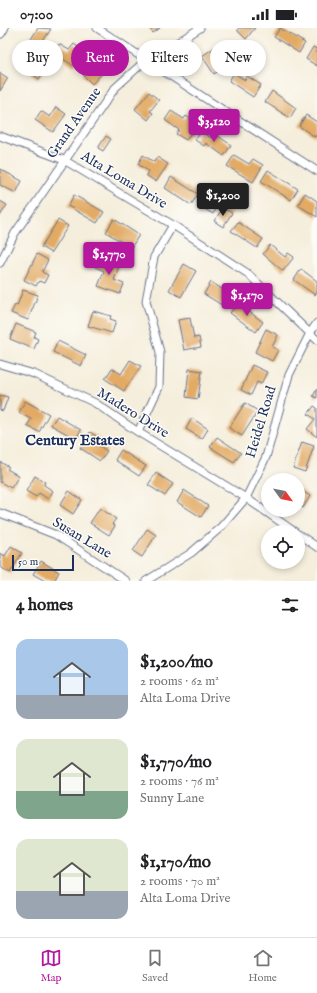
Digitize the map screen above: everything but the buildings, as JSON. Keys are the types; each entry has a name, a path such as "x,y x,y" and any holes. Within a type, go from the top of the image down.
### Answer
{"street":[{"path":"0,33 3,28"},
{"path":"97,28 137,53"},
{"name":"Grand Avenue","path":"181,40 200,28"},
{"name":"Grand Avenue","path":"0,263 15,233 114,88 137,68"},
{"path":"173,76 317,171"},
{"name":"Alta Loma Drive","path":"0,136 64,160 173,225 247,273 317,340"},
{"path":"138,432 159,387 160,352 146,301 154,257 173,225"},
{"name":"Heidel Road","path":"146,581 191,553 221,527 246,498 266,457 289,375 310,333 317,323"},
{"name":"Madero Drive","path":"0,364 34,374 95,403 138,432 246,498 285,525"},
{"name":"Susan Lane","path":"0,513 56,535 126,581"},
{"path":"305,538 317,546"}],"district":[{"name":"Century Estates","path":"75,440"}]}
